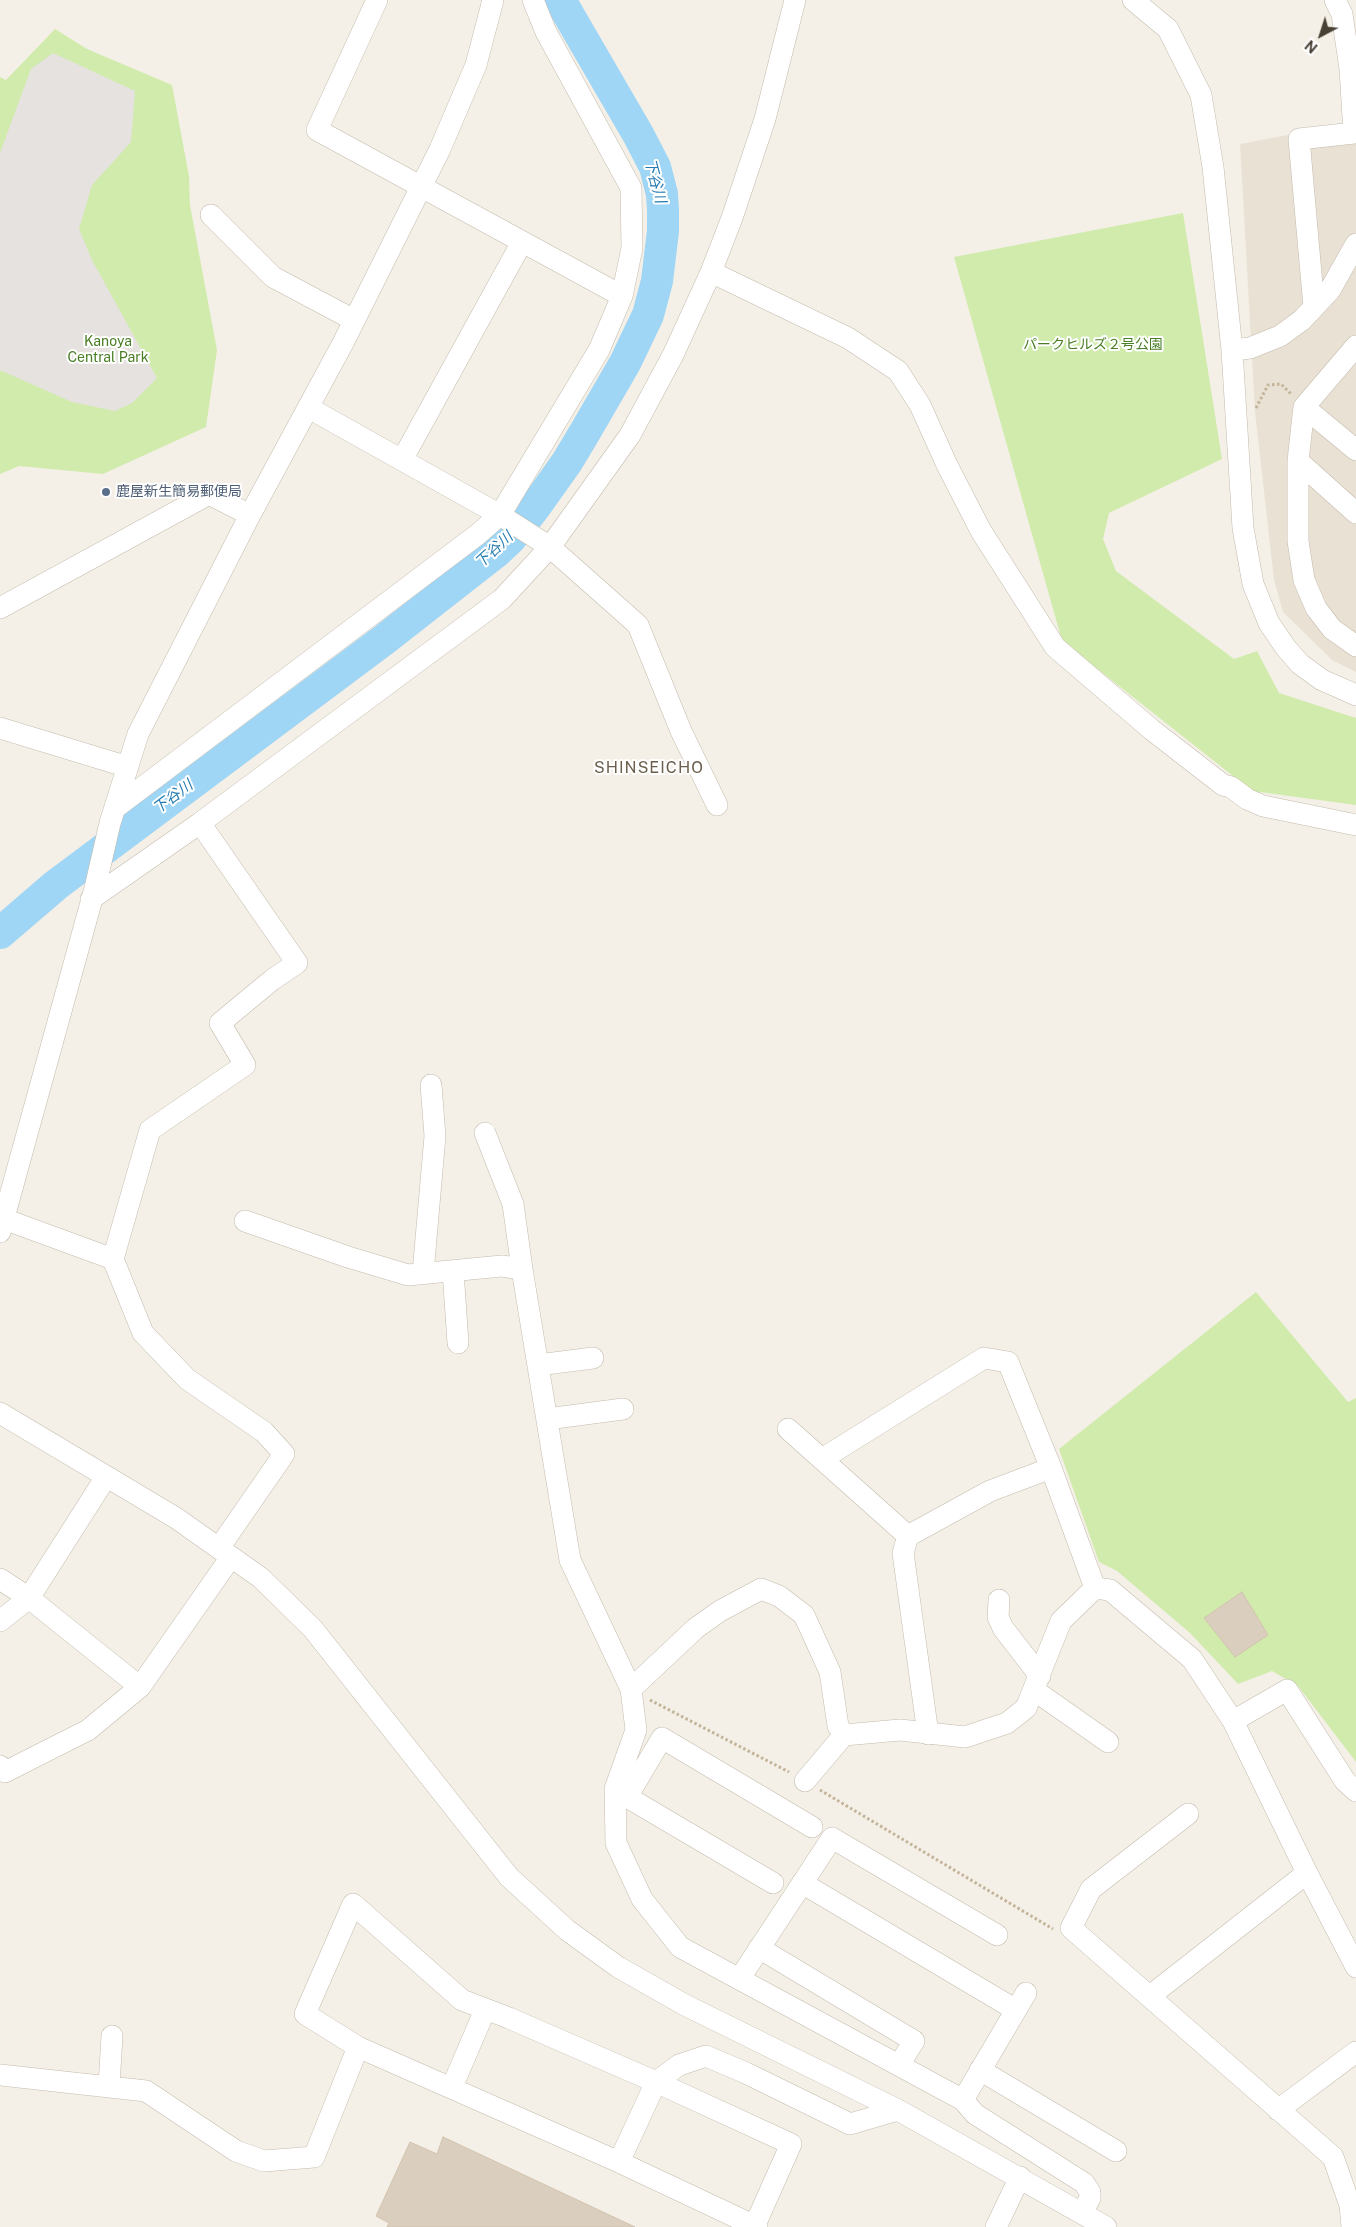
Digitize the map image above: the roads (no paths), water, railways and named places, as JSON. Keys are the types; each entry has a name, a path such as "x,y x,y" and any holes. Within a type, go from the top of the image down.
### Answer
{"street":[{"path":"377,0 317,130 622,296"},
{"path":"112,1260 2,1226 93,894 112,816 138,734 250,516 309,408 421,186 476,65 493,0"},
{"path":"112,816 477,535 500,515 599,350 622,296 632,248 631,188 546,32 534,0"},
{"path":"93,894 200,823 502,599 550,547 630,435 673,356 712,272 765,119 795,0"},
{"path":"1134,0 1168,29 1201,95 1213,168 1232,350 1244,528 1253,584 1269,623 1286,648 1300,664 1322,680 1356,695"},
{"path":"1314,307 1299,139 1354,133 1353,70 1342,14 1335,0"},
{"path":"211,215 273,277 354,320"},
{"path":"402,460 522,242"},
{"path":"1232,350 1250,348 1280,336 1302,320 1330,290 1356,244"},
{"path":"712,272 848,338 898,371 920,405 981,531 1055,647 1137,717 1223,785 1263,806 1356,825"},
{"path":"1356,346 1304,407 1298,461 1298,541 1304,580 1316,608 1332,629 1356,646"},
{"path":"1304,407 1356,450"},
{"path":"309,408 500,515 550,547 638,625 681,730 717,805"},
{"path":"1298,461 1356,513"},
{"path":"0,608 209,494 250,516"},
{"path":"0,728 128,767"},
{"path":"0,1766 5,1772 88,1730 140,1687 284,1454 264,1432 187,1379 143,1333 112,1260 150,1130 245,1065 220,1023 272,980 297,963 200,823"},
{"path":"422,1274 435,1136 431,1085"},
{"path":"485,1133 513,1204 570,1560 631,1690 636,1730 615,1789 621,1797 772,1883"},
{"path":"245,1221 348,1257 408,1275 502,1266 522,1269"},
{"path":"453,1271 458,1342"},
{"path":"538,1366 593,1358"},
{"path":"822,1459 984,1358 1008,1362 1051,1468 1095,1588"},
{"path":"547,1419 622,1408"},
{"path":"0,1413 176,1518 261,1578 313,1629 509,1877 568,1930 618,1967 685,2005 898,2110 1106,2227"},
{"path":"788,1429 908,1536"},
{"path":"928,1734 903,1553 908,1536 990,1491 1051,1468"},
{"path":"0,1621 29,1598 106,1477"},
{"path":"0,1579 29,1598 140,1687"},
{"path":"806,1781 844,1735 900,1730 965,1738 1007,1723 1026,1708 1061,1621 1095,1588"},
{"path":"1095,1588 1110,1590 1192,1659 1234,1721 1307,1873 1356,1967"},
{"path":"631,1690 696,1628 720,1611 762,1589 779,1596 804,1615 830,1672 838,1726 844,1735"},
{"path":"999,1600 998,1617 1003,1628 1037,1683 1108,1742"},
{"path":"1234,1721 1287,1690 1346,1780 1356,1791"},
{"path":"812,1827 662,1738 621,1797 616,1843 642,1899 680,1947 963,2100 975,2114 1084,2183 1090,2192 1090,2198 1082,2212"},
{"path":"1188,1814 1091,1889 1072,1928 1333,2157 1350,2205 1352,2227"},
{"path":"740,1978 832,1838 997,1935"},
{"path":"1150,1996 1307,1873"},
{"path":"802,1883 1021,2002 963,2100"},
{"path":"353,1904 462,2000 509,2018 656,2082 791,2144 756,2226 619,2162 358,2047 305,2014 353,1904"},
{"path":"759,1948 914,2041 899,2065"},
{"path":"452,2087 485,2010"},
{"path":"109,2086 112,2036"},
{"path":"0,2075 146,2091 236,2151 264,2161 314,2157 358,2047"},
{"path":"1278,2110 1356,2052"},
{"path":"619,2162 656,2082 679,2065 706,2056 746,2073 850,2124 898,2110"},
{"path":"980,2070 1116,2151"},
{"path":"996,2227 1020,2177"}],"waterway":[{"name":"下谷川","path":"0,933 56,885 385,639 495,553 511,538 567,462 625,363 648,315 657,281 663,231 663,210 662,194 655,167 560,0"}],"place":[{"name":"鹿屋新生簡易郵便局","path":"106,492"}],"district":[{"name":"SHINSEICHO","path":"649,768"}],"park label":[{"name":"パークヒルズ２号公園","path":"1093,345"},
{"name":"Kanoya Central Park","path":"108,350"}]}
